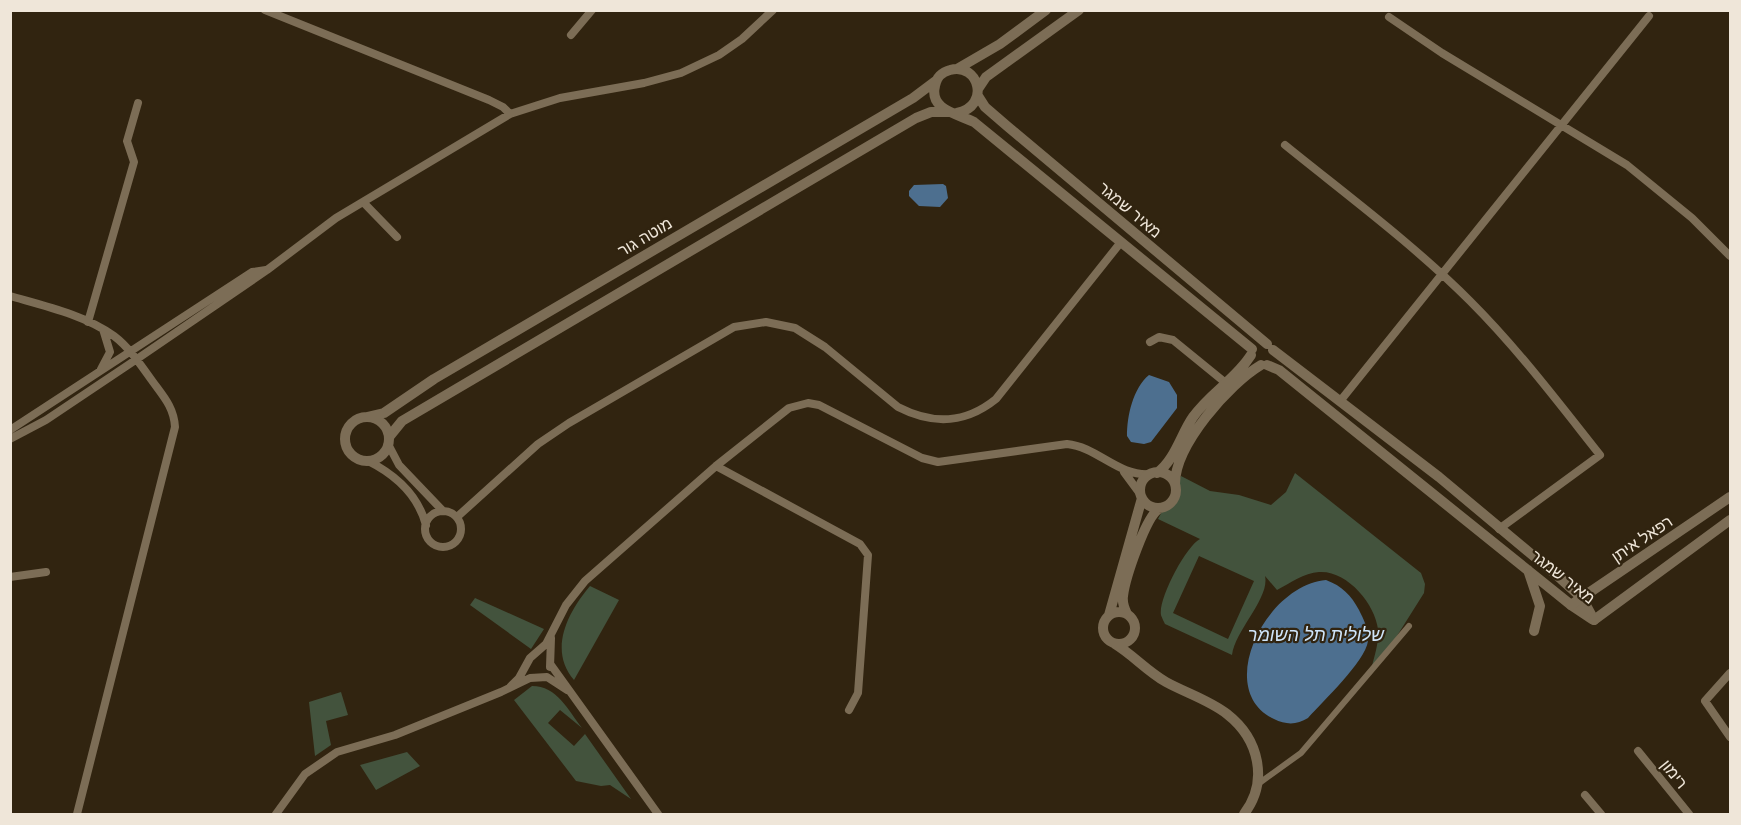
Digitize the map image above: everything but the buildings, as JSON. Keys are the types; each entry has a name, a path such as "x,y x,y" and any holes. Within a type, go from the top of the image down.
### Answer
{"street":[{"path":"265,10 489,100 503,107 510,114"},
{"path":"571,35 592,10"},
{"path":"10,439 46,420 137,359 267,270 336,218 510,114 560,98 644,83 681,73 719,55 742,39 772,10"},
{"path":"953,113 942,109 934,96 937,80 946,71 957,69 1000,44 1046,10"},
{"path":"368,461 379,457 402,421 916,118 931,112 953,113 970,108 986,76 1079,10"},
{"path":"1341,400 1649,16"},
{"path":"1389,17 1452,59 1563,124 1652,184 1692,218 1731,256"},
{"path":"957,69 973,77 978,93"},
{"name":"מוטה גור","path":"368,461 350,453 345,440 351,424 384,413 434,379 913,98 937,80"},
{"name":"מאיר שמגר","path":"978,93 985,107 1270,347 1439,477 1582,598 1594,620"},
{"path":"88,322 134,162 127,141 138,103"},
{"name":"מאיר שמגר","path":"953,113 974,122 1252,352"},
{"path":"1285,145 1384,224 1442,275 1523,358 1600,455 1499,529"},
{"path":"363,202 397,237"},
{"path":"457,517 538,444 569,423 720,333 750,323 781,324 810,336 898,407 913,414 945,420 971,415 996,399 1121,242"},
{"path":"10,430 252,272 267,270"},
{"path":"10,296 88,322 116,338 137,359 171,406 175,427 77,814"},
{"path":"99,373 110,352 103,329"},
{"path":"1150,342 1159,337 1173,340 1227,384"},
{"path":"1140,662 1133,646 1135,625 1123,603 1126,586 1147,525 1160,508 1174,499 1178,469 1202,421 1246,376 1274,357 1270,347 1257,344 1243,368 1193,417 1168,462 1141,485 1142,497 1103,630 1107,639 1157,676 1218,708 1236,722 1254,747 1258,767 1258,784 1244,814"},
{"path":"1252,352 1254,362 1264,365"},
{"name":"מאיר שמגר","path":"1264,365 1280,370 1527,567 1571,605 1594,620"},
{"path":"510,687 551,636 566,606 585,581 716,466 781,413 808,403 830,409 929,460 955,462 1067,444 1083,448 1120,469 1134,474 1167,474 1175,484"},
{"path":"367,417 383,424 399,465 443,511 457,517 461,535 457,541 447,547 440,547 430,541 417,500 405,486 368,461"},
{"path":"716,466 860,544 868,555 858,693 849,710"},
{"path":"1120,469 1134,482 1150,506 1160,508"},
{"path":"1429,491 1439,477"},
{"name":"רפאל איתן","path":"1571,605 1731,497"},
{"path":"426,525 433,515 443,511"},
{"path":"1594,620 1731,520"},
{"path":"1527,567 1539,606 1534,631"},
{"path":"10,577 45,572"},
{"path":"1109,615 1118,612 1127,614"},
{"path":"1258,784 1301,753 1409,626"},
{"path":"276,814 305,774 337,752 395,735 549,671 551,636"},
{"path":"1115,644 1125,643 1133,636"},
{"path":"534,655 541,654 550,662 567,690 658,814"},
{"path":"528,663 529,670 553,680 567,690"},
{"path":"1731,673 1705,701 1731,737"},
{"name":"רימון","path":"1638,751 1689,814"},
{"path":"1585,795 1601,814"}],"green space":[{"path":"1295,473 1421,573 1425,584 1424,593 1395,639 1372,666 1378,634 1376,619 1358,590 1340,577 1329,573 1308,574 1277,590 1265,576 1263,594 1240,635 1232,655 1165,624 1161,615 1161,607 1168,586 1181,562 1200,539 1158,519 1181,476 1210,491 1239,495 1271,505 1286,492","holes":["1199,556 1254,581 1228,639 1173,613"]},
{"path":"590,586 619,600 574,680 562,656 564,631 568,619"},
{"path":"475,598 544,629 531,649 470,605"},
{"path":"532,686 548,690 561,700 582,728 560,710 548,723 574,746 585,734 631,799 610,785 601,786 576,781 514,700"},
{"path":"341,692 348,715 326,721 331,745 315,756 309,702"},
{"path":"407,752 420,766 376,790 360,765"}],"water":[{"path":"943,184 946,186 948,198 940,207 919,206 909,196 909,191 914,185"},
{"path":"1149,375 1169,382 1177,395 1177,408 1151,442 1144,444 1131,442 1127,436 1132,403 1139,387"},
{"name":"שלולית תל השומר","path":"1326,580 1346,592 1359,610 1368,633 1365,650 1352,670 1308,718 1296,723 1278,721 1256,705 1248,686 1248,664 1255,640 1267,619 1284,600 1304,586"}]}
